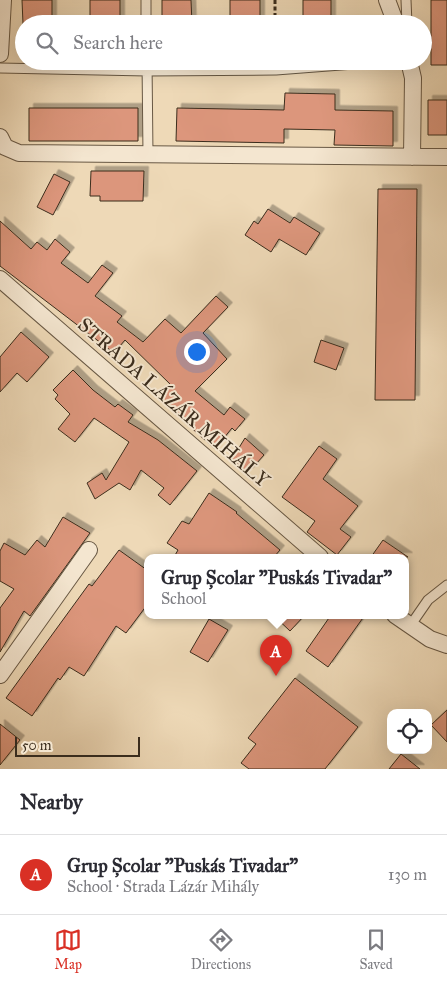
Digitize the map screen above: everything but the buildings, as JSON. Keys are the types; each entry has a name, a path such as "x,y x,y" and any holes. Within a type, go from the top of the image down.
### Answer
{"street":[{"path":"0,54 3,0"},
{"path":"388,0 393,15"},
{"path":"411,70 413,78 412,157"},
{"path":"0,137 5,147 18,153 447,157"},
{"name":"STRADA LÁZÁR MIHÁLY","path":"0,279 317,554"},
{"path":"0,675 89,550"},
{"path":"400,619 430,639 447,645"}],"lane":[{"path":"146,0 146,15"},
{"path":"406,0 407,15"},
{"path":"0,68 15,68"},
{"path":"98,70 276,70"},
{"path":"147,71 148,155"},
{"path":"410,626 428,600 447,585"}],"path":[{"path":"275,0 275,15"}],"place":[{"name":"Grup Școlar \"Puskás Tivadar\"","path":"276,676"}]}
